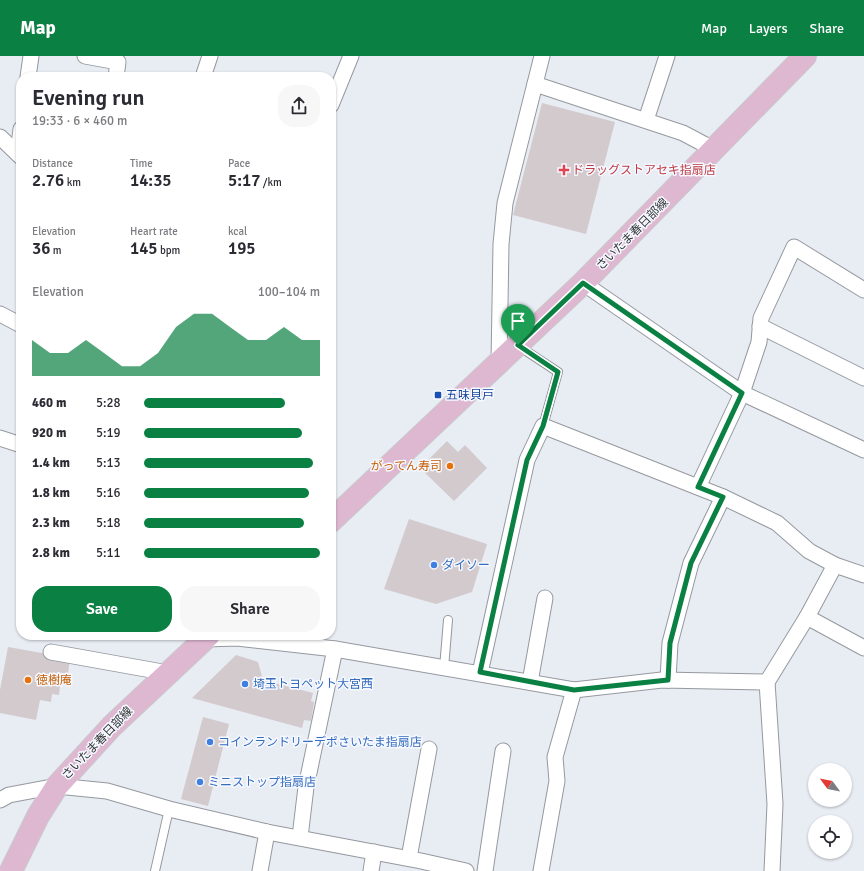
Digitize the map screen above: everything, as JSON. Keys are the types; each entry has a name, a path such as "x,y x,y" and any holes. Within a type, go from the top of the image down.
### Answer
{"main road":[{"name":"さいたま春日部線","path":"336,516 583,283 715,150 805,56"},
{"name":"さいたま春日部線","path":"11,871 38,816 57,786 112,726 204,640"}],"street":[{"path":"29,72 31,56"},
{"path":"85,56 118,62 117,72"},
{"path":"205,72 210,56"},
{"path":"336,93 351,56"},
{"path":"499,363 501,244 505,203 542,56"},
{"path":"646,120 667,56"},
{"path":"535,84 683,133 715,150"},
{"path":"0,137 16,152"},
{"path":"698,487 742,393 759,342 761,318 794,247 864,290"},
{"path":"583,283 742,393 864,450"},
{"path":"0,314 16,322"},
{"path":"760,326 864,378"},
{"path":"480,672 527,460 543,426 723,497 777,523 809,551 835,565 864,575"},
{"path":"0,438 16,443"},
{"path":"668,680 670,643 691,563 723,497"},
{"path":"772,871 775,804 767,682 807,616 835,565"},
{"path":"530,682 545,598"},
{"path":"807,616 864,648"},
{"path":"257,640 335,648 444,668 480,672 574,690 668,680 767,682"},
{"path":"300,837 306,787 335,648"},
{"path":"51,652 168,673"},
{"path":"541,871 557,781 555,757 574,690"},
{"path":"409,858 429,750"},
{"path":"485,871 503,751"},
{"path":"0,800 9,795 57,786 107,791 169,809 267,832 409,858 466,871"},
{"path":"260,871 267,832"},
{"path":"371,871 374,852"}],"lane":[{"path":"518,345 558,372 543,426"},
{"path":"444,668 448,620"},
{"path":"155,871 169,809"}],"building":[{"path":"542,103 615,122 586,234 513,215"},
{"path":"447,441 458,452 465,445 487,468 454,501 420,468"},
{"path":"409,519 487,544 472,592 436,604 384,589"},
{"path":"8,647 70,658 68,674 57,672 55,685 60,686 59,695 52,694 51,702 40,700 36,720 0,713 0,690"},
{"path":"236,655 258,662 263,680 313,693 311,701 314,702 311,721 304,720 302,728 192,698"},
{"path":"203,717 229,724 208,806 181,799"}],"place":[{"name":"ドラッグストアセキ指扇店","path":"564,170"},
{"name":"五味貝戸","path":"438,395"},
{"name":"がってん寿司","path":"450,466"},
{"name":"ダイソー","path":"434,565"},
{"name":"徳樹庵","path":"28,680"},
{"name":"埼玉トヨペット大宮西","path":"245,684"},
{"name":"コインランドリーデポさいたま指扇店","path":"210,742"},
{"name":"ミニストップ指扇店","path":"200,782"}],"route":[{"path":"583,283 742,393 698,487 723,497 691,563 670,643 668,680 574,690 480,672 527,460 543,426 558,372 518,345 583,283"}]}
